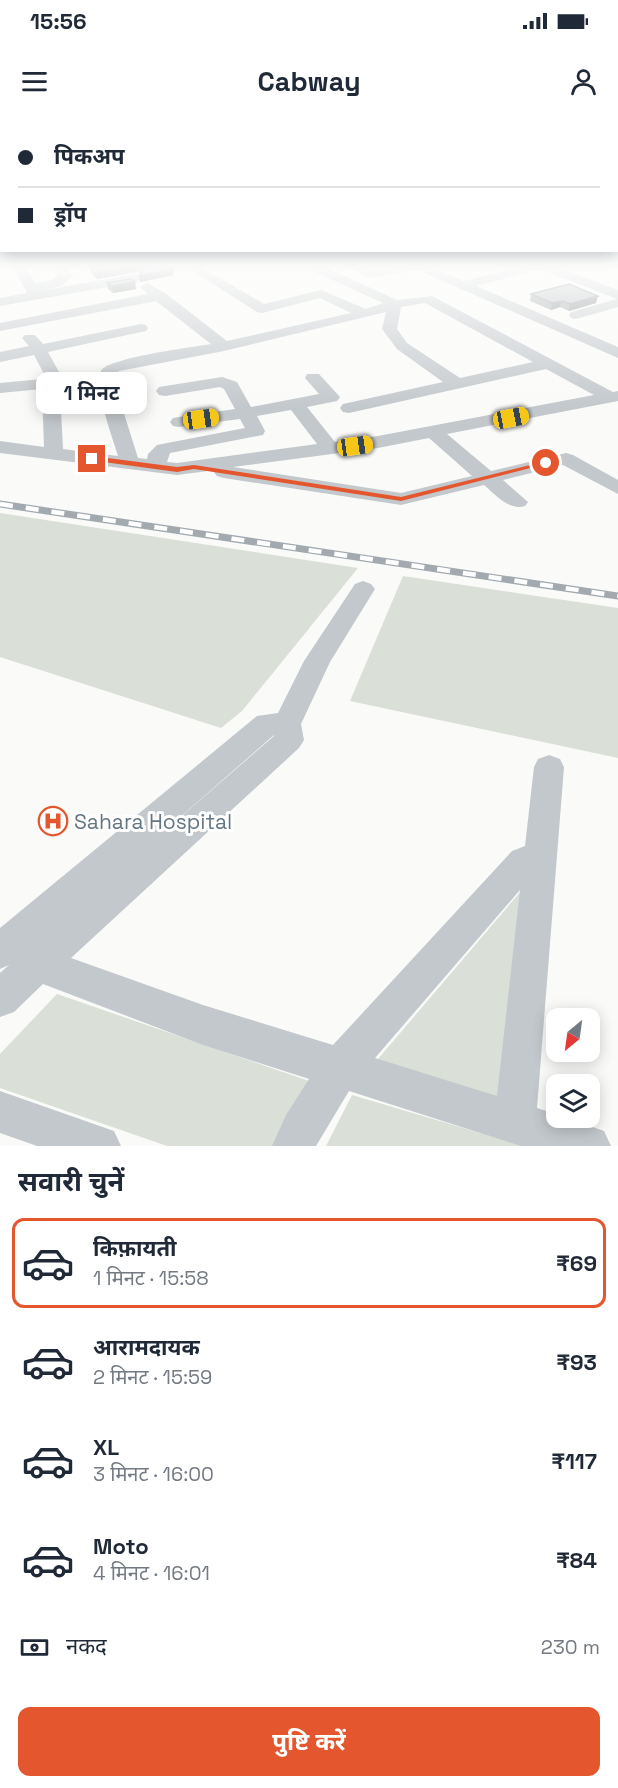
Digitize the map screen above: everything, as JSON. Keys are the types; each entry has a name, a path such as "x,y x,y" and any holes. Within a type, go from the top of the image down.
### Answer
{"street":[{"path":"0,327 74,313"},
{"path":"182,313 224,346"},
{"path":"130,464 108,385 108,372 113,368 224,346 368,313"},
{"path":"393,313 389,328 402,346 457,384"},
{"path":"453,313 548,364 614,396"},
{"path":"527,313 618,353"},
{"path":"576,315 583,313"},
{"path":"18,324 39,349 51,372 54,454"},
{"path":"0,357 141,328"},
{"path":"349,408 548,364"},
{"path":"179,422 246,413 331,397 313,378"},
{"path":"0,388 51,382"},
{"path":"156,467 158,454 164,449 256,430 231,386 222,382 165,391"},
{"path":"0,447 177,470 434,432 614,396"},
{"path":"295,404 331,449"},
{"path":"434,432 463,459 518,502"},
{"path":"194,467 401,499 566,459 615,483"},
{"path":"0,998 16,952 289,740 287,724 317,661 363,589"},
{"path":"515,1123 549,767"},
{"path":"294,1146 340,1068 524,861 540,864"},
{"path":"16,952 203,1025 588,1146"},
{"path":"0,1112 99,1146"}],"shaded area":[{"path":"0,513 358,568 242,711 221,728 0,657"},
{"path":"403,576 618,608 618,758 350,701"},
{"path":"521,891 498,1098 372,1066"},
{"path":"57,994 312,1082 277,1146 167,1146 0,1088 0,1054"},
{"path":"352,1095 524,1146 326,1146"}],"railway":[{"path":"0,504 618,596"}],"place":[{"name":"Sahara Hospital","path":"53,821"}],"route":[{"path":"92,459 177,470 194,467 401,499 546,463"}]}
